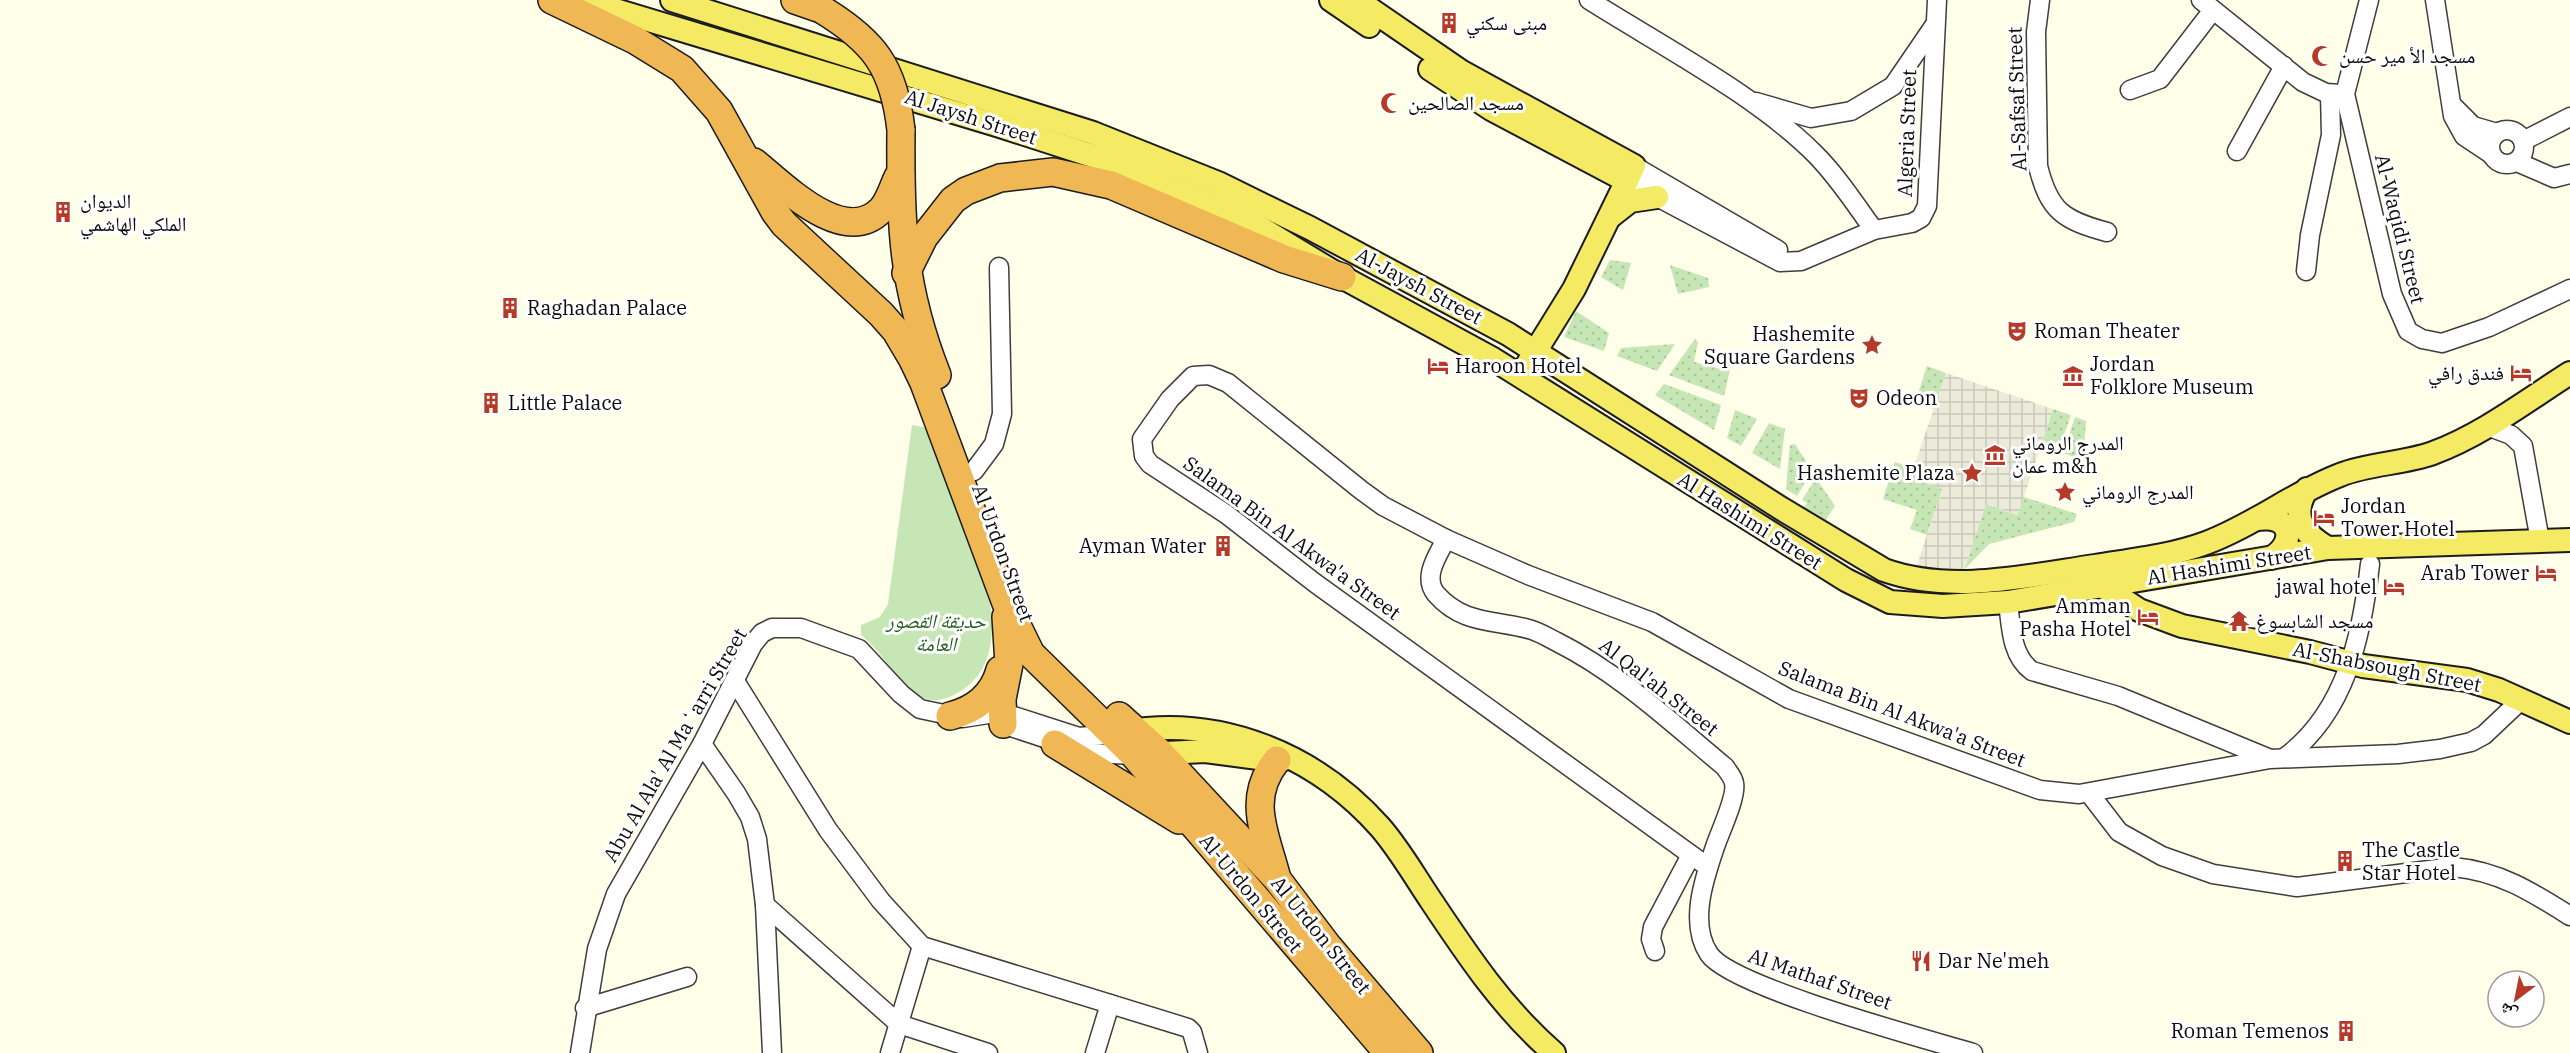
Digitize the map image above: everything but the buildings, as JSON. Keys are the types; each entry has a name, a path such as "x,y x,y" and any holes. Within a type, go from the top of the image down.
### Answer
{"highway":[{"name":"Al Urdon Street","path":"552,0 654,50 682,69 719,111 775,212 784,224 881,314 896,331 924,383 1006,603 1031,654 1135,743"},
{"name":"Al Urdon Street","path":"795,0 821,9 864,38 881,59 892,82 901,129 901,222 906,273 917,323 974,471 1020,604 1035,637 1135,743 1277,879 1328,945 1419,1053"},
{"path":"746,156 813,209 836,219 851,221 865,220 883,208 900,173"},
{"path":"906,273 924,237 953,200 966,191 1000,178 1053,172 1111,185 1284,259 1342,277"},
{"path":"1002,718 1009,664 1006,603"},
{"path":"961,717 985,699 998,678 1007,649"},
{"name":"Al-Urdon Street","path":"1135,743 1201,834 1388,1053"},
{"path":"1055,744 1201,834"},
{"path":"1277,879 1259,798 1261,785 1284,759"}],"main road":[{"name":"Al Jaysh Street","path":"582,0 934,104 1099,158 1239,215 1342,277"},
{"name":"Al-Jaysh Street","path":"672,0 1083,129 1208,178 1310,228 1530,349"},
{"path":"1340,1 1626,171"},
{"path":"1530,349 1626,171"},
{"path":"1514,372 1530,349 1554,323 1610,217 1626,171"},
{"path":"1610,217 1630,201 1657,197"},
{"name":"Al-Jaysh Street","path":"1342,277 1514,372"},
{"path":"1554,323 1551,349 1559,366"},
{"name":"Al Hashimi Street","path":"1530,349 1782,509 1884,570 1901,576 1946,582 1988,581 2153,557 2205,543 2259,519 2307,489 2342,474 2437,452 2487,426 2570,373"},
{"name":"Al Hashimi Street","path":"1514,372 1873,595 1890,602 1926,606 2008,602 2328,548 2570,540"},
{"path":"2307,489 2299,505 2300,523 2306,534 2328,548"},
{"path":"2259,519 2270,517 2281,522 2287,531 2287,542 2281,552 2271,558"},
{"name":"Al-Shabsough Street","path":"2102,586 2139,610 2182,626 2310,652 2350,663 2467,680 2499,690 2570,722"},
{"path":"1135,743 1175,728 1218,733 1269,746 1284,759 1348,796 1382,828 1482,975 1523,1024 1554,1053"},
{"path":"1135,743 1284,759"}],"street":[{"path":"1589,0 1746,99 1815,154 1874,230"},
{"name":"Algeria Street","path":"1790,262 1801,261 1874,230 1912,224 1925,213 1937,0"},
{"name":"Al-Safsaf Street","path":"2040,0 2036,32 2038,166 2042,184 2056,210 2067,219 2107,232"},
{"name":"Al-Waqidi Street","path":"2369,0 2338,94 2392,294 2408,331 2422,339 2442,343 2489,327 2570,290"},
{"path":"2435,0 2453,116 2464,136 2505,165 2517,162 2554,178 2570,174"},
{"path":"2130,90 2160,80 2207,5 2303,82 2318,91 2338,94 2310,235 2306,272"},
{"path":"1746,99 1811,118 1831,117 1851,111 1893,86 1934,26"},
{"path":"2237,151 2284,66"},
{"path":"2451,103 2473,126 2497,133 2512,130 2523,141 2523,153 2517,162"},
{"path":"2523,141 2570,117"},
{"path":"2491,154 2492,139 2497,133"},
{"path":"1626,171 1657,197 1772,261 1790,262"},
{"path":"1626,171 1778,250 1790,262"},
{"path":"974,471 994,444 1002,414 999,267"},
{"name":"Salama Bin Al Akwa'a Street","path":"1708,867 1315,583 1226,514 1150,464 1144,456 1142,440 1170,399 1189,379 1204,374 1216,377 1294,434 1360,490 1383,506 1446,539 1528,576 1652,622 1789,699 2040,790 2069,794 2089,793 2277,758 2398,754 2440,749 2471,742 2484,735 2520,700"},
{"path":"2487,426 2511,435 2523,446 2541,541"},
{"name":"Al Qal'ah Street","path":"1446,539 1430,578 1434,592 1450,606 1470,617 1492,624 1532,630 1575,651 1620,681 1725,767 1735,784 1708,867"},
{"path":"2008,602 2016,648 2023,665 2032,671 2118,696 2277,758 2315,730 2336,694 2350,663 2364,616 2370,564"},
{"name":"Abu Al Ala' Al Maʻarri Street","path":"580,1053 585,1008 597,949 616,894 702,744 753,644 762,633 783,627 801,628 859,649 901,694 920,710 961,717"},
{"path":"735,681 828,830 881,901 922,946 1188,1028 1196,1045"},
{"path":"961,717 1002,718 1079,737 1135,743"},
{"path":"1002,718 1055,744 1099,755 1135,743"},
{"path":"702,744 750,817 757,839 765,905 772,1053"},
{"path":"2089,793 2119,832 2162,856 2213,874 2297,886 2453,867 2471,869 2510,880 2570,916"},
{"path":"1655,951 1651,939 1653,927 1691,855"},
{"name":"Al Mathaf Street","path":"1708,867 1700,923 1702,941 1718,964 1741,977 1821,1006 1973,1053"},
{"path":"765,905 899,1024 988,1053"},
{"path":"890,1053 922,946"},
{"path":"585,1008 687,977"},
{"path":"1095,1053 1110,1004"}],"green space":[{"path":"1610,260 1631,263 1623,290 1601,277"},
{"path":"1670,265 1708,278 1709,287 1678,294"},
{"path":"1576,311 1609,333 1604,351 1564,337"},
{"path":"1695,339 1698,342 1694,362 1725,370 1728,360 1732,361 1724,396 1669,375"},
{"path":"1675,344 1657,371 1617,356 1621,348"},
{"path":"1927,366 1946,373 1934,409 1915,403"},
{"path":"1664,384 1721,405 1714,430 1655,395"},
{"path":"2053,409 2071,415 2058,452 2041,446"},
{"path":"1735,410 1757,419 1741,446 1727,438"},
{"path":"2075,417 2086,421 2083,460 2063,453"},
{"path":"1769,423 1785,429 1780,469 1752,453"},
{"name":"حديقة القصور العامة","path":"912,425 929,428 970,526 983,566 991,605 991,640 981,670 959,692 938,700 921,698 909,690 876,649 861,635 861,625 880,617 888,604"},
{"path":"1795,444 1812,471 1797,496 1786,489 1790,445"},
{"path":"1895,462 1914,468 1911,478 1942,489 1927,535 1910,529 1917,510 1883,499"},
{"path":"1816,478 1835,506 1825,521 1803,509 1807,503 1802,500"},
{"path":"2024,497 2077,514 2074,522 1989,544 1964,570 1986,504 2017,515"}],"shaded area":[{"name":"Hashemite Plaza","path":"1946,373 2053,409 2018,515 1986,504 1964,570 1945,572 1917,565 1942,489 1910,478"}],"place":[{"name":"مبنى سكني","path":"1449,23"},
{"name":"مسجد الأ مير حسن","path":"2322,56"},
{"name":"مسجد الصالحين","path":"1391,103"},
{"name":"الديوان الملكي الهاشمي","path":"63,212"},
{"name":"Raghadan Palace","path":"510,308"},
{"name":"Roman Theater","path":"2017,331"},
{"name":"Hashemite Square Gardens","path":"1872,345"},
{"name":"Haroon Hotel","path":"1438,366"},
{"name":"فندق رافي","path":"2521,373"},
{"name":"Jordan Folklore Museum","path":"2073,376"},
{"name":"Odeon","path":"1859,398"},
{"name":"Little Palace","path":"491,403"},
{"name":"المدرج الروماني عمان m&h","path":"1995,455"},
{"name":"Hashemite Plaza","path":"1972,473"},
{"name":"المدرج الروماني","path":"2065,492"},
{"name":"Jordan Tower Hotel","path":"2324,518"},
{"name":"Ayman Water","path":"1223,546"},
{"name":"Arab Tower","path":"2546,573"},
{"name":"jawal hotel","path":"2394,587"},
{"name":"Amman Pasha Hotel","path":"2148,617"},
{"name":"مسجد الشابسوغ","path":"2239,621"},
{"name":"The Castle Star Hotel","path":"2345,861"},
{"name":"Dar Ne'meh","path":"1921,961"},
{"name":"Roman Temenos","path":"2346,1031"}]}
